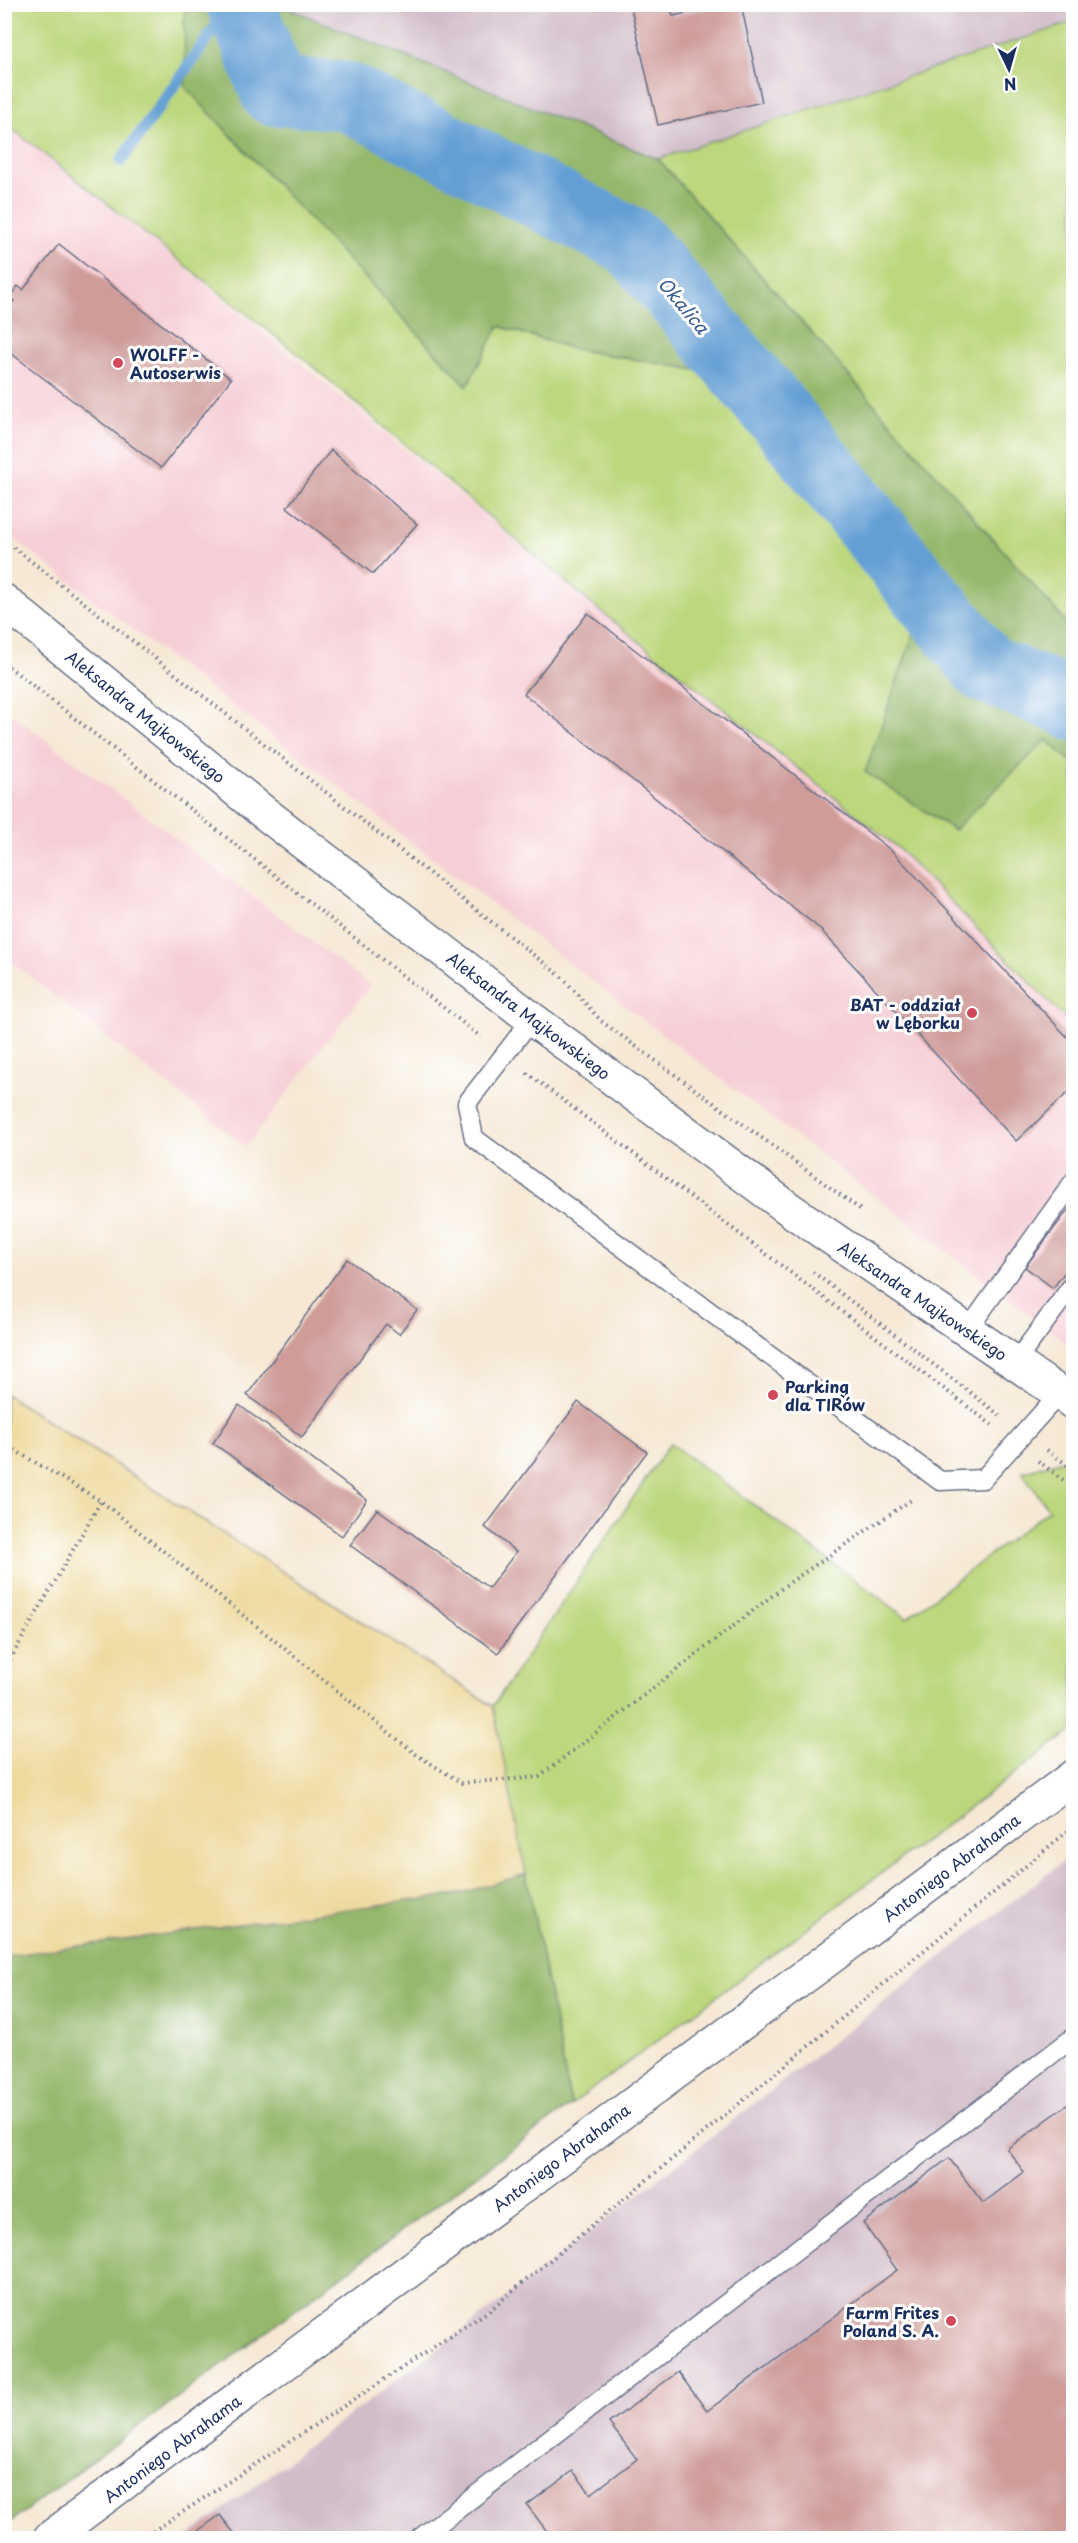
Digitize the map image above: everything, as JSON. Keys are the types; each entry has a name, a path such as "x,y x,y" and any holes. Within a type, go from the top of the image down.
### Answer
{"street":[{"name":"Aleksandra Majkowskiego","path":"4,601 262,811 532,1018 792,1211 1066,1399"},
{"name":"Antoniego Abrahama","path":"50,2538 1074,1776"}],"lane":[{"path":"532,1018 467,1103 474,1138 940,1481 983,1479 1066,1399"},
{"path":"968,1331 1074,1180"},
{"path":"1015,1363 1074,1283"},
{"path":"420,2538 1074,2037"}],"path":[{"path":"4,540 563,978 602,1021 863,1212"},
{"path":"4,663 503,1055 1074,1488"},
{"path":"4,1444 100,1502 417,1755 462,1783 539,1777 786,1585 940,1481"},
{"path":"4,1670 100,1502"},
{"path":"144,2538 490,2310 1074,1826"}],"shaded area":[{"path":"1073,4 1074,22 658,159 280,5"},
{"path":"4,123 89,188 593,605 898,848 1073,1026 1073,1348 5,532"},
{"path":"5,709 370,985 246,1147 5,957"},
{"path":"1073,1854 1073,2538 185,2538 490,2310"}],"green space":[{"path":"4,5 184,5 186,87 467,386 498,326 574,349 720,374 918,624 866,772 954,830 1046,740 1073,763 1073,1026 898,848 593,605 309,363 5,123"},
{"path":"184,5 280,5 658,159 1073,630 1073,763 1046,740 954,830 865,772 917,624 721,374 574,349 499,326 467,386 185,87"},
{"path":"1073,22 1073,630 658,159"},
{"path":"670,1443 907,1618 1049,1510 1022,1472 1073,1457 1073,1730 571,2105 493,1706"},
{"path":"526,1874 571,2105 5,2526 5,1956 458,1894"}],"sand":[{"path":"5,1394 493,1706 526,1874 458,1894 5,1956"}],"building":[{"path":"630,4 670,4 673,16 728,4 741,4 762,102 658,125"},
{"name":"WOLFF - Autoserwis","path":"59,244 231,379 161,468 4,348 4,314 14,301 9,297 18,286 23,290"},
{"path":"331,450 417,524 373,574 287,507"},
{"path":"588,613 892,851 1074,1044 1074,1087 1016,1141 819,928 524,694"},
{"path":"1074,1202 1074,1260 1053,1288 1025,1267"},
{"path":"347,1259 417,1310 399,1334 386,1324 302,1437 247,1395"},
{"path":"578,1402 647,1452 498,1653 350,1545 377,1509 489,1588 516,1552 485,1527"},
{"path":"239,1405 367,1500 342,1536 213,1443"},
{"name":"Farm Frites Poland S. A.","path":"1074,2100 1074,2538 552,2538 527,2505 573,2471 591,2494 637,2459 609,2423 678,2372 707,2411 897,2270 863,2223 949,2158 983,2203 1024,2172 1007,2149"},
{"path":"220,2515 238,2538 188,2538"}],"waterway":[{"path":"121,161 232,4"},
{"name":"Okalica","path":"241,4 274,91 346,96 632,242 776,411 986,669 1074,706"}],"place":[{"name":"WOLFF - Autoserwis","path":"118,363"},
{"name":"BAT - oddział w Lęborku","path":"972,1013"},
{"name":"Parking dla TIRów","path":"773,1395"},
{"name":"Farm Frites Poland S. A.","path":"951,2321"}]}
